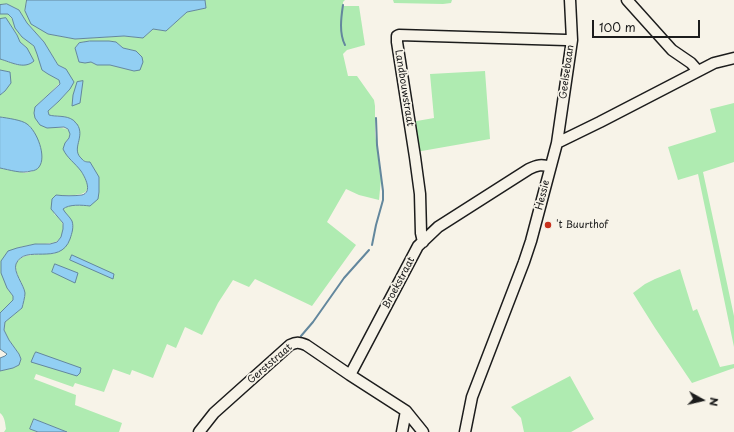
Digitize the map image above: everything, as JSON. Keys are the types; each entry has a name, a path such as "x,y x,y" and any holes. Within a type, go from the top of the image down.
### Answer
{"street":[{"name":"Geelsebaan","path":"557,143 572,40 570,0"},
{"path":"627,0 672,50 692,64 698,71"},
{"name":"Landbouwstraat","path":"423,242 421,233 420,194 396,42 397,36 572,40"},
{"path":"557,143 594,126 714,63 734,58"},
{"name":"Hessie","path":"465,432 466,420 472,397 531,241 557,143"},
{"name":"Broekstraat","path":"350,375 418,246 438,227 529,169 539,165 550,167"},
{"name":"Gerststraat","path":"199,432 214,413 290,345 296,342 306,345 350,375"},
{"path":"350,375 406,411 423,432"},
{"path":"402,432 406,411"}],"green space":[{"path":"0,0 27,0 25,11 48,34 75,39 124,36 143,38 153,29 166,31 187,12 206,8 205,0 345,0 343,2 343,6 359,6 365,45 347,50 343,54 348,76 357,76 374,100 375,133 381,179 379,200 359,195 346,189 327,222 356,245 312,306 255,279 249,287 233,280 218,303 202,335 185,327 176,348 167,344 153,378 132,370 130,375 113,369 104,392 75,383 73,387 36,374 34,379 76,395 75,405 122,423 119,432 67,432 34,419 30,429 38,432 4,432 6,429 5,422 0,413 0,371 19,365 21,359 4,330 5,322 22,308 25,296 16,269 16,263 19,259 30,255 54,254 71,219 62,209 65,207 79,205 90,206 90,163 86,162 77,155 73,120 62,116 49,115 48,111 70,89 66,69 58,65 44,42 27,23 19,10 7,4 0,5","holes":["90,41 116,42 123,48 136,51 134,71 110,65 97,65 91,62 79,62 75,48 79,43"]},
{"path":"393,0 452,0 451,3 443,4 394,3"},
{"path":"0,14 8,14 19,33 35,47 42,70 59,80 60,83 35,107 57,128 65,128 69,131 70,136 65,143 79,168 86,177 88,188 86,192 81,194 56,195 54,214 61,220 63,225 60,239 53,243 36,244 17,248 7,288 13,296 13,300 0,313 0,168 26,173 33,171 4,118 0,117 0,95 5,91 10,72 0,70 0,59 17,65 27,48 20,42 6,19 0,19"},
{"path":"485,71 490,139 416,152 411,122 434,118 430,74"},
{"path":"734,103 734,162 703,172 734,316 734,347 698,174 678,180 668,147 716,132 710,109"},
{"path":"680,269 693,311 697,309 720,367 734,364 734,368 692,383 633,293 645,284"},
{"path":"570,376 594,419 571,432 524,432 521,418 511,407"}],"water":[{"path":"27,0 205,0 206,8 187,12 166,31 153,29 143,38 124,36 75,39 48,34 31,24 25,11"},
{"path":"7,4 19,10 27,23 44,42 58,65 66,69 74,82 70,89 48,111 49,115 67,117 77,124 80,134 77,151 84,161 90,162 99,177 99,192 98,199 90,206 80,205 66,207 63,209 72,221 73,226 70,239 65,247 59,252 51,254 27,255 20,258 16,264 15,267 17,275 25,293 22,308 5,322 4,330 21,359 19,365 0,371 0,358 7,354 0,349 0,313 13,300 13,296 7,288 1,273 1,261 8,251 35,244 50,244 57,242 61,237 63,223 51,209 52,199 56,195 82,195 88,188 81,171 63,149 70,134 68,129 64,127 47,128 40,125 35,118 35,107 60,84 59,80 42,70 34,46 22,37 15,28 12,18 8,14 0,14 0,5"},
{"path":"6,18 20,42 27,48 34,61 30,64 22,65 0,59 0,19"},
{"path":"90,41 116,42 123,48 136,51 142,57 143,62 140,70 134,71 110,65 97,65 91,62 79,62 75,48 79,43"},
{"path":"0,70 10,72 11,83 0,95"},
{"path":"83,81 80,103 72,106 73,95 77,82"},
{"path":"0,117 14,119 31,127 40,144 42,157 41,163 37,169 24,172 0,168"},
{"path":"72,255 114,274 113,279 70,260"},
{"path":"55,264 78,273 75,283 52,272"},
{"path":"36,352 81,368 80,373 77,376 31,362"},
{"path":"34,419 67,432 38,432 30,429"}],"waterway":[{"path":"343,5 341,30 345,45"},
{"path":"372,245 383,200 377,145 376,118"},
{"path":"301,336 313,322 344,278 369,250"}],"place":[{"name":"'t Buurthof","path":"548,225"}]}
